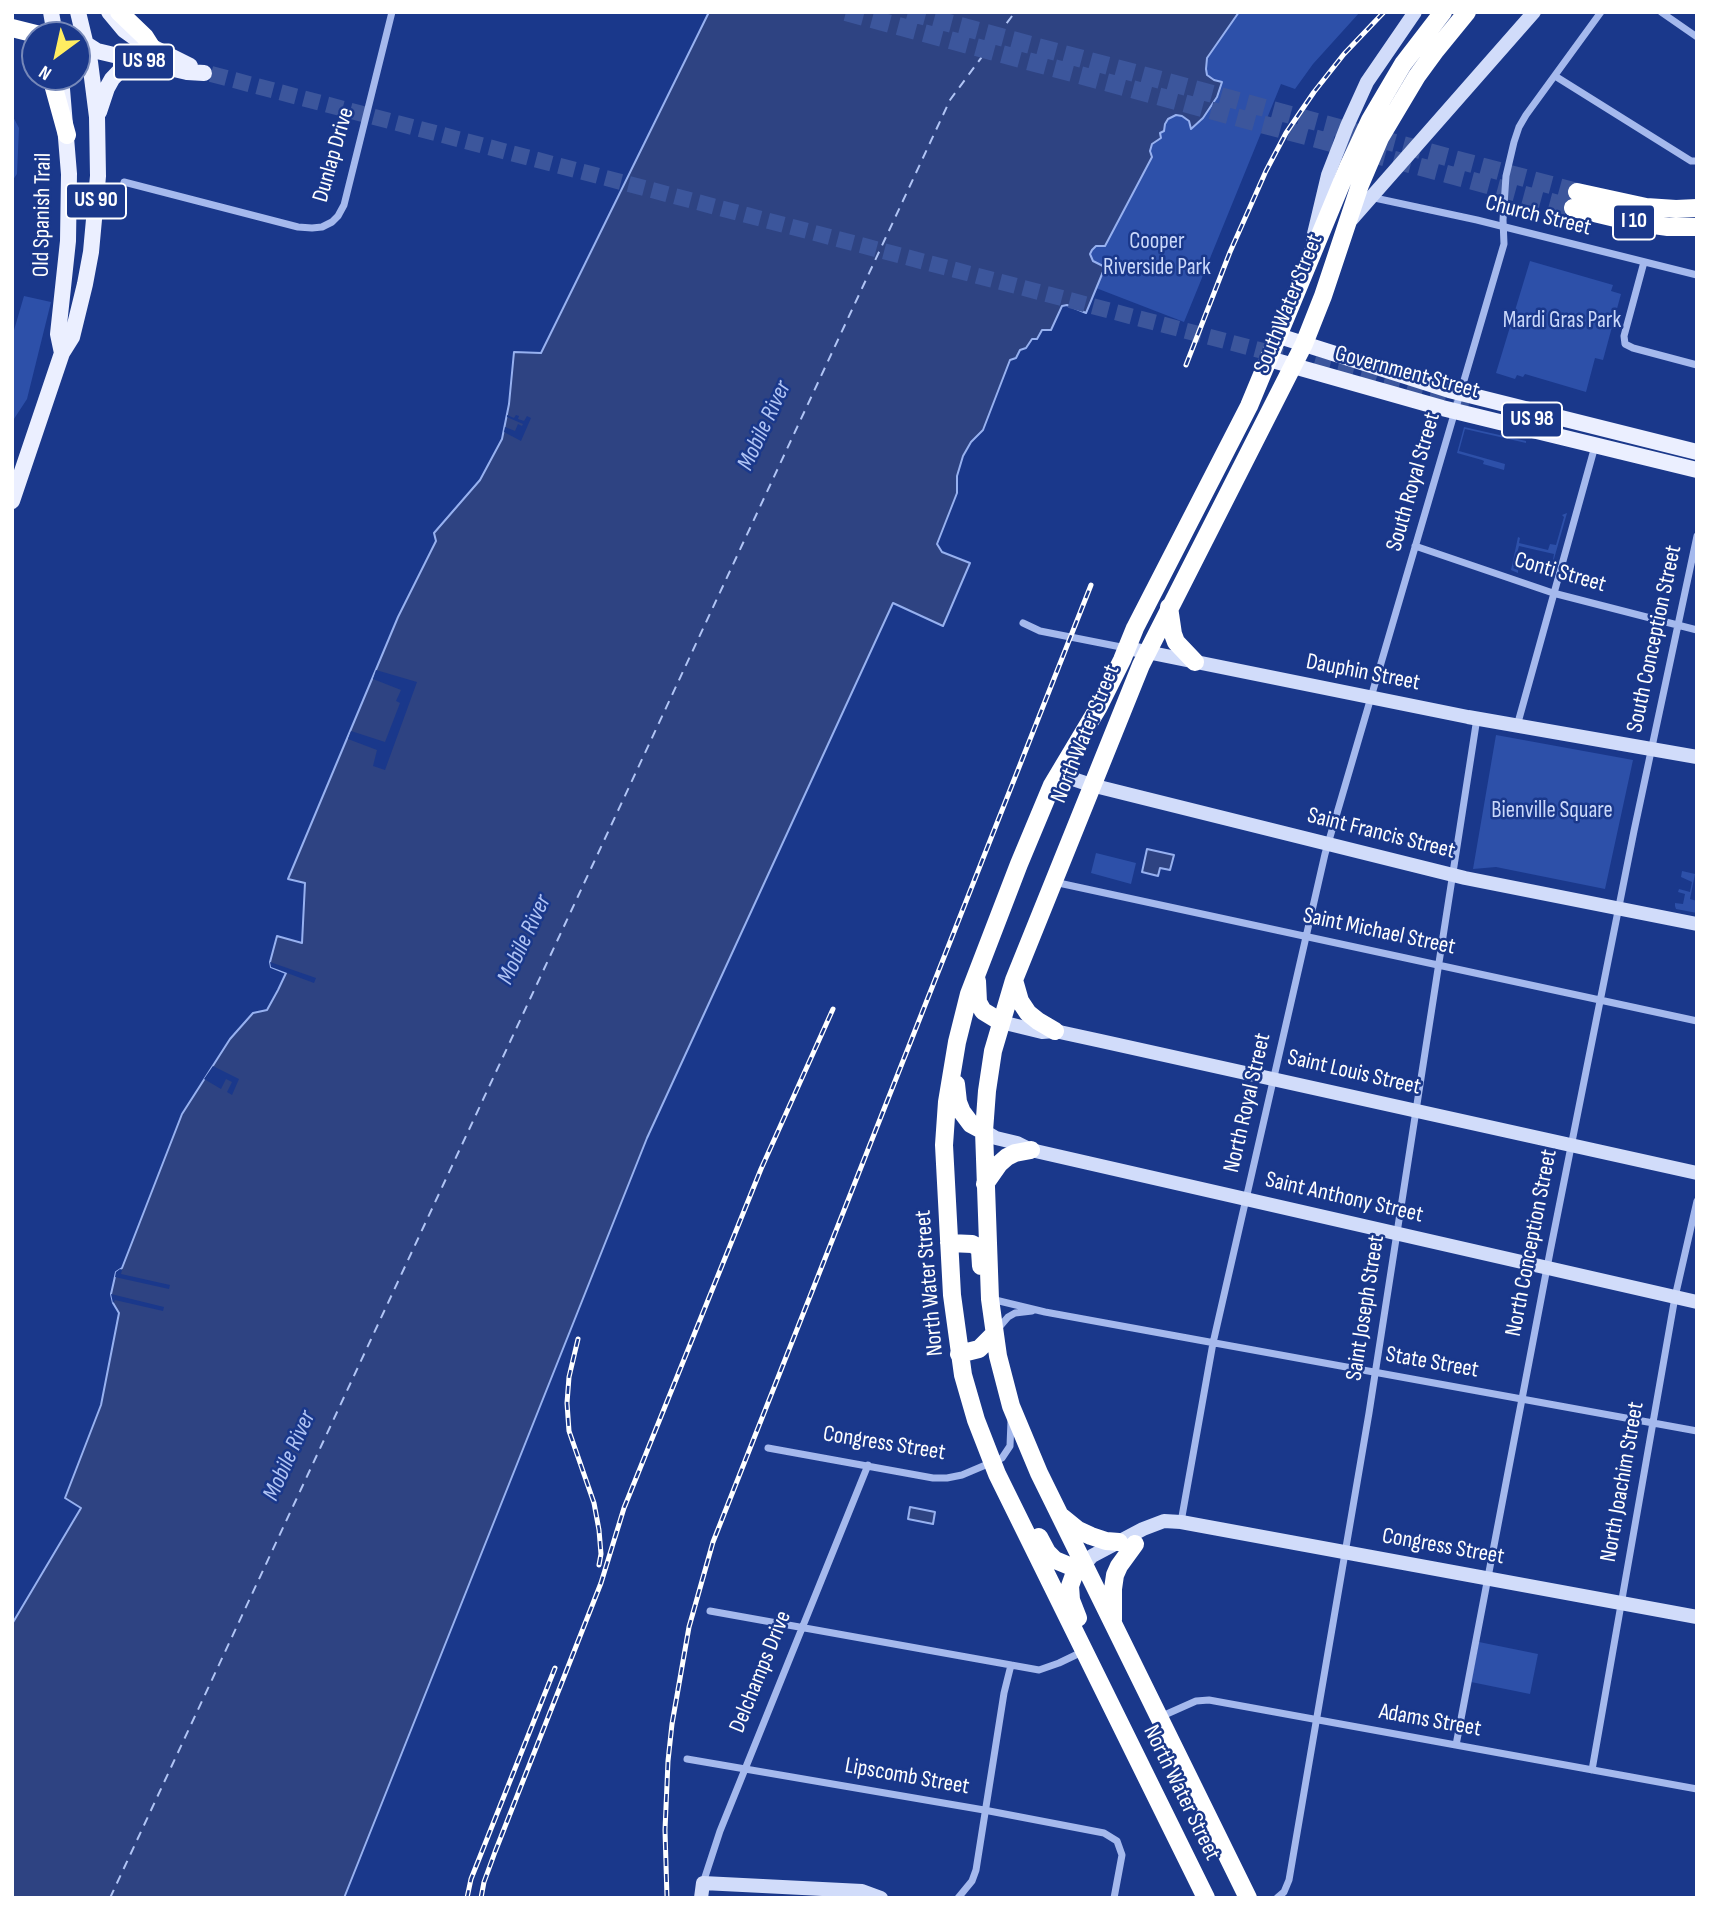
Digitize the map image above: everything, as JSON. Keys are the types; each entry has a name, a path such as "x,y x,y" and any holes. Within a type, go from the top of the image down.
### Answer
{"highway":[{"path":"118,12 145,37 152,48"},
{"path":"1346,225 1396,92 1403,64 1443,12"},
{"path":"1396,92 1467,12"},
{"path":"55,91 67,135"},
{"name":"South Water Street","path":"1127,648 1249,406 1356,148 1396,92"},
{"name":"I 10","path":"1697,208 1676,209 1575,200 1632,222 1668,227 1697,227"},
{"name":"South Water Street","path":"1147,652 1304,344 1346,225"},
{"path":"1169,607 1176,642 1195,662"},
{"name":"North Water Street","path":"1127,648 1098,708 1058,774 1018,864 966,1005 955,1051 944,1144 952,1295 959,1354 976,1420 992,1463 1206,1898"},
{"name":"North Water Street","path":"1147,652 1014,980 993,1051 984,1131 990,1299 1004,1382 1022,1434 1248,1898"},
{"path":"977,972 978,1002 983,1011 1001,1022"},
{"path":"1014,980 1020,1001 1028,1013 1055,1031"},
{"path":"984,1131 971,1124 962,1112 957,1096 955,1051 967,1028 973,1023 981,1020 1001,1022"},
{"path":"985,1184 1007,1157 1031,1150"},
{"path":"949,1243 974,1244 979,1248 982,1282 990,1299"},
{"path":"959,1354 979,1349 994,1334"},
{"path":"1000,1480 1024,1508 1051,1557 1070,1567 1084,1565"},
{"path":"1060,1516 1090,1536 1127,1543 1115,1575 1113,1623"},
{"path":"1084,1565 1072,1578 1070,1597 1111,1685 1118,1722"}],"main road":[{"name":"US 98","path":"91,48 187,72 208,74 138,40 124,30 109,12"},
{"path":"91,43 101,42 185,64"},
{"path":"97,117 112,79 131,59"},
{"name":"Old Spanish Trail","path":"12,501 62,353 72,337 91,252 98,176 97,117 91,88"},
{"name":"Old Spanish Trail","path":"62,91 69,174 68,241 58,334 62,353"},
{"name":"Government Street","path":"1279,337 1460,392 1697,454"},
{"name":"Government Street","path":"1269,359 1455,411 1593,440 1605,440 1697,467"},
{"name":"Government Street","path":"1474,406 1593,440 1607,436 1697,454"}],"street":[{"name":"Dunlap Drive","path":"124,182 298,227 322,227 332,222 344,205 392,12"},
{"name":"South Water Street","path":"1310,260 1315,225 1328,175 1343,135 1367,82 1415,12"},
{"name":"South Water Street","path":"1346,225 1534,12"},
{"name":"South Royal Street","path":"1371,698 1504,243 1506,176 1516,135 1526,115 1601,12"},
{"path":"1661,12 1697,37"},
{"path":"1555,76 1691,161 1697,161"},
{"name":"Church Street","path":"1370,197 1697,275"},
{"path":"1644,262 1624,336 1625,344 1697,365"},
{"path":"1517,726 1593,440"},
{"name":"South Conception Street","path":"1651,749 1697,536"},
{"name":"Conti Street","path":"1415,546 1553,593 1697,629"},
{"name":"Dauphin Street","path":"1023,623 1040,631 1371,698 1697,757"},
{"name":"North Royal Street","path":"1181,1522 1213,1343 1245,1199 1328,844 1371,698"},
{"name":"Saint Joseph Street","path":"1277,1898 1284,1892 1289,1880 1317,1720 1369,1413 1478,718"},
{"name":"North Conception Street","path":"1456,1745 1546,1268 1651,749"},
{"name":"Saint Francis Street","path":"1058,774 1091,785 1453,874 1697,924"},
{"name":"Saint Michael Street","path":"1054,882 1697,1021"},
{"name":"Saint Louis Street","path":"1001,1022 1042,1032 1055,1031 1697,1173"},
{"name":"Saint Anthony Street","path":"984,1131 1031,1150 1697,1302"},
{"name":"North Joachim Street","path":"1591,1770 1675,1297 1697,1201"},
{"name":"State Street","path":"990,1299 1037,1311 1697,1431"},
{"name":"State Street","path":"994,1334 1008,1317 1015,1313 1037,1311"},
{"path":"992,1463 1002,1458 1010,1446 1011,1406"},
{"name":"Congress Street","path":"768,1448 933,1478 962,1475 992,1463"},
{"name":"Delchamps Drive","path":"701,1898 703,1883 720,1831 868,1465"},
{"path":"1084,1565 1092,1556 1113,1546 1169,1530 1181,1522"},
{"name":"Congress Street","path":"1181,1522 1697,1617"},
{"path":"710,1611 1039,1670 1084,1650"},
{"path":"958,1898 972,1881 976,1870 984,1810 1011,1665"},
{"name":"Adams Street","path":"1159,1717 1196,1702 1209,1700 1697,1789"},
{"name":"Lipscomb Street","path":"687,1759 1104,1833 1117,1841 1122,1855 1114,1898"},
{"path":"703,1883 862,1891 881,1898"}],"green space":[{"name":"Cooper Riverside Park","path":"1239,12 1360,12 1313,64 1295,89 1281,84 1184,322 1096,288 1105,267 1095,263 1090,254 1096,246 1105,246 1152,157 1152,144 1164,131 1168,119 1176,115 1182,116 1189,121 1191,128 1203,118 1217,97 1221,82 1207,75 1207,58"},
{"path":"12,115 19,128 17,174 12,181"},
{"name":"Mardi Gras Park","path":"1530,261 1613,285 1611,291 1621,294 1603,360 1595,358 1586,392 1525,374 1523,377 1517,375 1515,379 1496,373"},
{"path":"24,296 51,302 27,399 12,422 12,337"},
{"path":"1464,427 1526,443 1465,429 1459,451 1505,464 1504,470 1457,453"},
{"path":"1567,513 1552,566 1554,554 1519,546 1515,561 1518,563 1513,568 1518,570 1518,573 1511,570 1518,537 1519,543 1548,550 1550,544 1556,545 1564,517 1562,515"},
{"name":"Bienville Square","path":"1496,735 1633,760 1605,889 1496,867 1473,869"},
{"path":"1096,853 1136,863 1131,884 1091,873"},
{"path":"1682,871 1695,874 1690,899 1697,901 1697,913 1676,909 1675,903 1683,904 1685,894 1678,892 1679,889 1690,892 1692,882 1681,877"},
{"path":"1479,1642 1538,1654 1530,1694 1471,1682"}],"water":[{"name":"Mobile River","path":"709,12 1239,12 1207,58 1207,75 1222,82 1217,97 1203,118 1191,129 1189,121 1182,116 1176,115 1168,119 1164,131 1160,133 1161,138 1152,144 1152,157 1105,246 1096,246 1092,250 1090,254 1093,261 1105,267 1086,313 1067,305 1062,306 1051,330 1042,330 1037,339 1032,339 1016,358 1010,360 983,430 971,442 963,456 957,476 957,493 937,544 942,552 970,563 943,626 893,603 647,1138 344,1898 12,1898 12,1624 81,1508 65,1498 101,1405 119,1313 111,1294 116,1272 122,1268 182,1114 230,1039 253,1013 267,1010 278,990 286,973 271,967 277,936 302,943 305,883 288,879 398,617 436,541 434,533 480,480 502,439 509,404 514,352 541,353"},
{"path":"1147,849 1174,855 1170,870 1160,868 1158,876 1142,872"},
{"path":"910,1507 935,1512 933,1524 908,1519"}],"pier":[{"path":"507,415 514,418 519,416 518,419 524,421 527,416 531,418 521,441 504,432 505,427 515,431 518,424 523,424"},
{"path":"376,670 417,682 385,770 373,766 377,750 348,739 351,731 385,742 400,703 396,701 401,690 373,679"},
{"path":"270,962 316,978 314,983 271,967"},
{"path":"213,1066 239,1079 232,1095 227,1092 232,1082 226,1079 221,1089 204,1079"},
{"path":"120,1269 121,1274 170,1285 169,1289 115,1277"},
{"path":"111,1294 164,1307 163,1311 115,1300 113,1303"}],"ferry route":[{"path":"110,1898 950,100 1015,12"}],"tunnel":[{"path":"846,12 1573,208"},
{"path":"908,12 1577,192"},
{"path":"211,74 1282,356"},
{"path":"1314,364 1474,406"}],"railway":[{"path":"1186,365 1230,252 1286,133 1344,54 1384,12"},
{"path":"667,1898 665,1830 672,1724 689,1627 713,1542 1091,585"},
{"path":"481,1898 495,1852 601,1583 624,1508 761,1169 833,1009"},
{"path":"578,1339 569,1377 569,1431 594,1503 601,1554 599,1565"},
{"path":"467,1898 471,1879 555,1668"}]}
